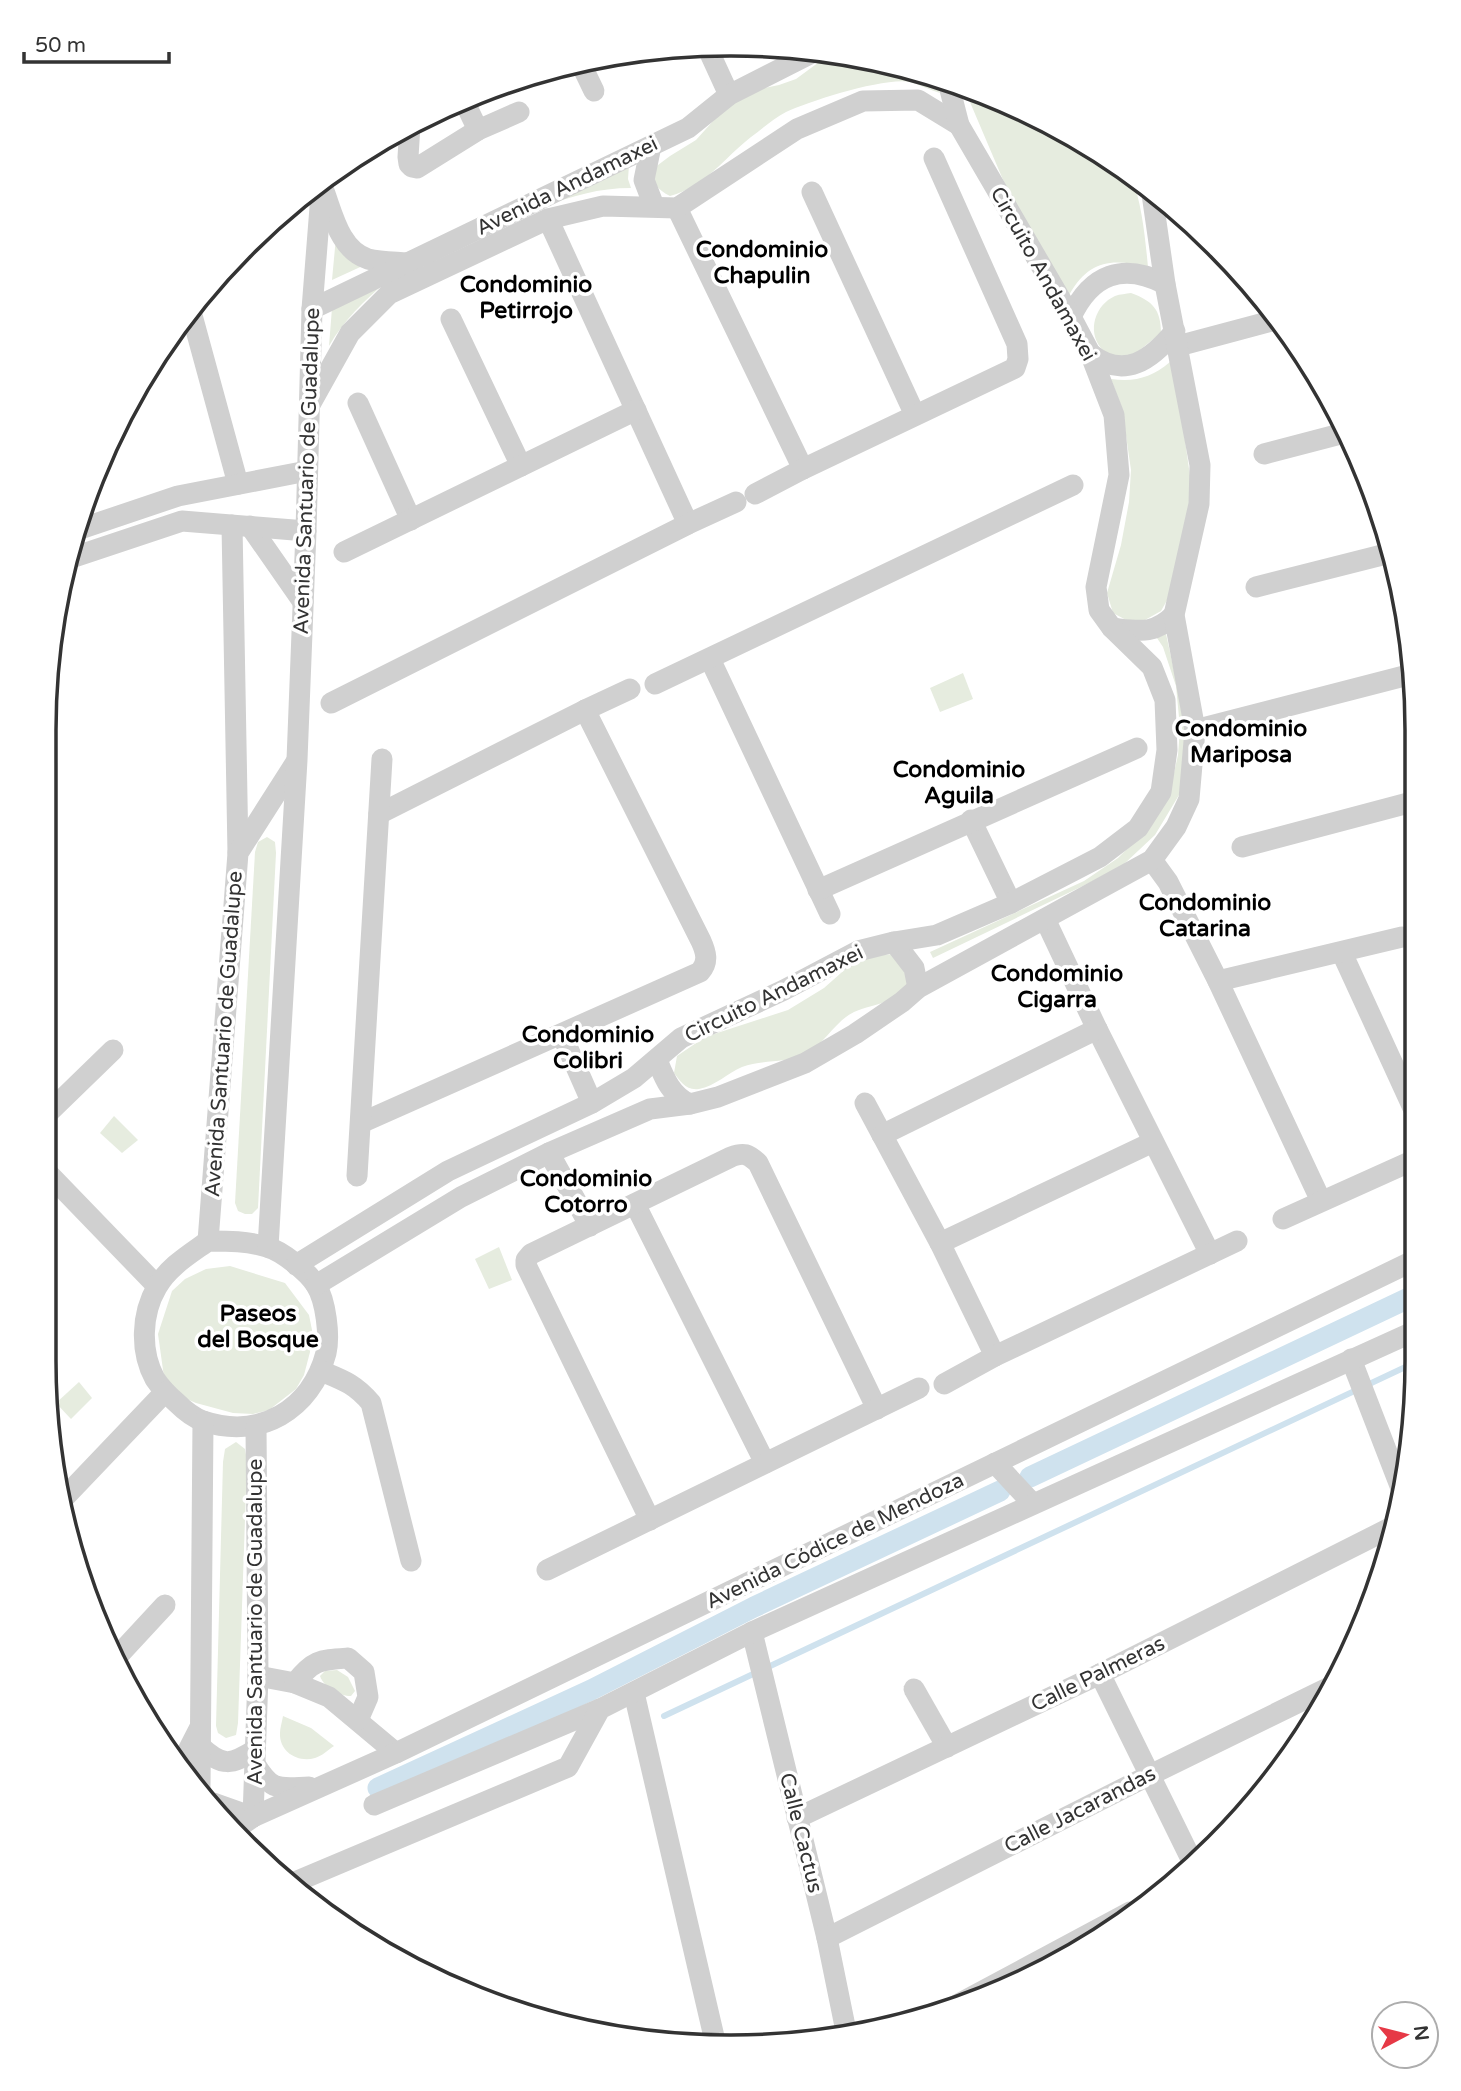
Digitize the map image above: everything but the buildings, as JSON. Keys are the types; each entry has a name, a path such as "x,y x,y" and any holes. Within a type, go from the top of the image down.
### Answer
{"street":[{"path":"711,56 729,95"},
{"name":"Avenida Andamaxei","path":"312,309 688,128 729,95 799,60"},
{"path":"585,72 594,91"},
{"name":"Circuito Andamaxei","path":"296,1265 447,1171 592,1103 634,1078 681,1038 784,990 858,951 937,935 1011,903 1100,857 1138,828 1161,792 1167,750 1165,700 1152,667 1112,628 1099,610 1096,587 1119,475 1114,415 1090,353 1071,317 959,125 951,93"},
{"path":"803,469 677,208 797,129 863,102 918,100 959,125"},
{"path":"468,109 478,130"},
{"path":"410,137 409,162 410,166 415,168 478,130 519,112"},
{"path":"651,146 644,180 654,206"},
{"path":"331,703 688,524 1015,368 1018,359 1017,344 934,158"},
{"path":"325,192 341,234 351,248 368,258 407,263"},
{"path":"812,192 915,415"},
{"name":"Avenida Santuario de Guadalupe","path":"268,1247 297,761 312,309 321,194"},
{"path":"316,1285 461,1197 549,1153 650,1109 690,1104 729,1093 805,1063 855,1034 918,988 1152,860 1176,827 1189,799 1195,730 1174,615 1199,504 1200,478 1182,339 1165,284 1154,205"},
{"name":"Avenida Andamaxei","path":"310,405 350,333 389,294 548,219 603,206 677,208"},
{"path":"548,219 688,524"},
{"path":"1071,317 1079,299 1092,285 1110,275 1129,272 1148,275 1165,284"},
{"path":"451,319 521,466"},
{"path":"194,322 238,484"},
{"path":"1090,353 1100,361 1116,366 1133,365 1182,339 1267,322"},
{"path":"358,403 411,520"},
{"path":"344,552 636,410"},
{"path":"1264,454 1336,435"},
{"path":"88,526 178,496 307,471"},
{"path":"655,684 1073,485"},
{"path":"79,555 182,521 306,530"},
{"path":"241,525 303,602"},
{"path":"238,853 241,525"},
{"path":"1256,587 1382,555"},
{"path":"1112,628 1135,631 1162,627 1174,615"},
{"path":"710,659 830,914"},
{"path":"1195,730 1403,676"},
{"path":"379,814 630,689"},
{"path":"361,1123 700,972 706,962 701,941 585,710"},
{"path":"818,890 1137,748"},
{"path":"357,1175 382,759"},
{"name":"Avenida Santuario de Guadalupe","path":"208,1241 238,853 297,761"},
{"path":"1242,847 1405,804"},
{"path":"971,820 1011,903"},
{"path":"257,823 274,827 292,846"},
{"path":"1152,860 1168,882 1321,1201"},
{"path":"1045,919 1210,1254"},
{"path":"1217,981 1402,937"},
{"path":"894,942 914,968 918,988"},
{"path":"1342,953 1405,1090"},
{"path":"882,1135 1097,1028"},
{"path":"562,1035 592,1103"},
{"path":"56,1106 114,1050"},
{"path":"657,1060 667,1084 684,1102 690,1104"},
{"path":"865,1103 940,1243 995,1356"},
{"path":"940,1243 1153,1142"},
{"path":"549,1153 590,1226"},
{"path":"650,1520 527,1265 526,1260 531,1254 731,1157 741,1153 749,1154 758,1163 877,1409"},
{"path":"1283,1219 1405,1164"},
{"path":"56,1182 157,1286"},
{"path":"635,1204 765,1463"},
{"path":"208,1241 241,1241 268,1247 287,1257 316,1285 327,1319 328,1346 321,1371 302,1399 280,1416 256,1426 239,1427 203,1421 187,1413 154,1378 145,1347 145,1315 157,1286 181,1259 208,1241"},
{"path":"944,1384 995,1356 1237,1241"},
{"name":"Avenida Códice de Mendoza","path":"245,1823 396,1753 1405,1265"},
{"path":"374,1805 600,1709 752,1632 1405,1335"},
{"path":"1351,1359 1395,1473"},
{"path":"321,1371 350,1382 370,1403 411,1560"},
{"path":"547,1570 919,1388"},
{"path":"69,1493 165,1392"},
{"path":"200,1777 203,1421"},
{"name":"Avenida Santuario de Guadalupe","path":"245,1823 255,1757 258,1676 256,1426"},
{"path":"995,1463 1033,1503"},
{"name":"Calle Palmeras","path":"797,1818 1100,1674 1383,1532"},
{"path":"122,1651 165,1605"},
{"name":"Calle Cactus","path":"752,1632 827,1938 845,2025"},
{"path":"295,1684 308,1666 328,1659 348,1658 364,1672 369,1697 358,1720"},
{"path":"1100,1674 1189,1855"},
{"path":"258,1676 295,1684 329,1697 396,1753"},
{"path":"914,1689 947,1747"},
{"path":"634,1693 714,2035"},
{"name":"Calle Jacarandas","path":"827,1938 1318,1693"},
{"path":"300,1880 568,1767 600,1709"},
{"path":"185,1756 201,1724"},
{"path":"201,1747 214,1759 226,1763 255,1757 263,1777 272,1786 318,1787"}],"shaded area":[{"path":"819,62 905,79 939,89 940,93 910,82 898,81 866,86 812,102 773,120 694,186 670,196 661,191 655,182 654,168 696,140 732,100 750,91 796,79"},
{"path":"969,100 1068,146 1136,192 1148,267 1123,263 1102,264 1085,275 1069,295 1029,241"},
{"path":"629,165 628,179 631,188 586,193 542,207"},
{"path":"336,237 369,263 332,280"},
{"path":"387,281 355,311 329,346 332,308"},
{"path":"1131,293 1145,299 1154,307 1161,333 1126,361 1101,348 1094,334 1094,326 1098,312 1108,300 1117,295"},
{"path":"1170,362 1190,476 1189,514 1170,595 1161,611 1145,620 1128,621 1113,613 1107,593 1121,545 1129,502 1131,470 1122,408 1111,379 1142,378"},
{"path":"1166,634 1189,739 1179,795 1155,835 1123,865 933,958 930,952 1084,881 1118,858 1140,836 1171,786 1178,755 1180,728 1176,686 1163,647 1157,638"},
{"path":"963,673 973,699 940,712 930,688"},
{"path":"267,837 275,842 276,853 258,1208 252,1214 245,1214 238,1211 235,1203 255,852 258,842"},
{"path":"896,954 909,982 902,990 884,1002 847,1016 805,1054 742,1067 699,1089 687,1087 674,1073 677,1056 705,1037 788,1010 824,988 850,965 878,955"},
{"path":"114,1116 138,1140 122,1153 100,1133"},
{"path":"499,1247 512,1280 489,1289 475,1259"},
{"path":"230,1266 285,1283 309,1315 312,1330 304,1375 296,1389 269,1410 253,1414 233,1413 196,1403 182,1397 164,1377 158,1334 172,1291 185,1279 206,1269"},
{"path":"79,1382 92,1398 71,1419 57,1402"},
{"path":"236,1442 245,1449 247,1461 238,1723 236,1735 226,1738 218,1733 216,1726 223,1462 225,1449"},
{"path":"337,1670 348,1677 355,1691 351,1696 333,1690 320,1676 325,1671"},
{"path":"283,1716 311,1728 334,1746 315,1758 296,1757 286,1751 281,1740"}],"waterway":[{"path":"1030,1477 1405,1300"},
{"path":"664,1716 1405,1367"},
{"path":"378,1788 591,1690 754,1607 1000,1491"}],"district":[{"name":"Condominio Chapulin","path":"762,263"},
{"name":"Condominio Petirrojo","path":"526,298"},
{"name":"Condominio Mariposa","path":"1241,742"},
{"name":"Condominio Aguila","path":"959,783"},
{"name":"Condominio Catarina","path":"1205,916"},
{"name":"Condominio Cigarra","path":"1057,987"},
{"name":"Condominio Colibri","path":"588,1048"},
{"name":"Condominio Cotorro","path":"586,1192"},
{"name":"Paseos del Bosque","path":"258,1327"}]}
